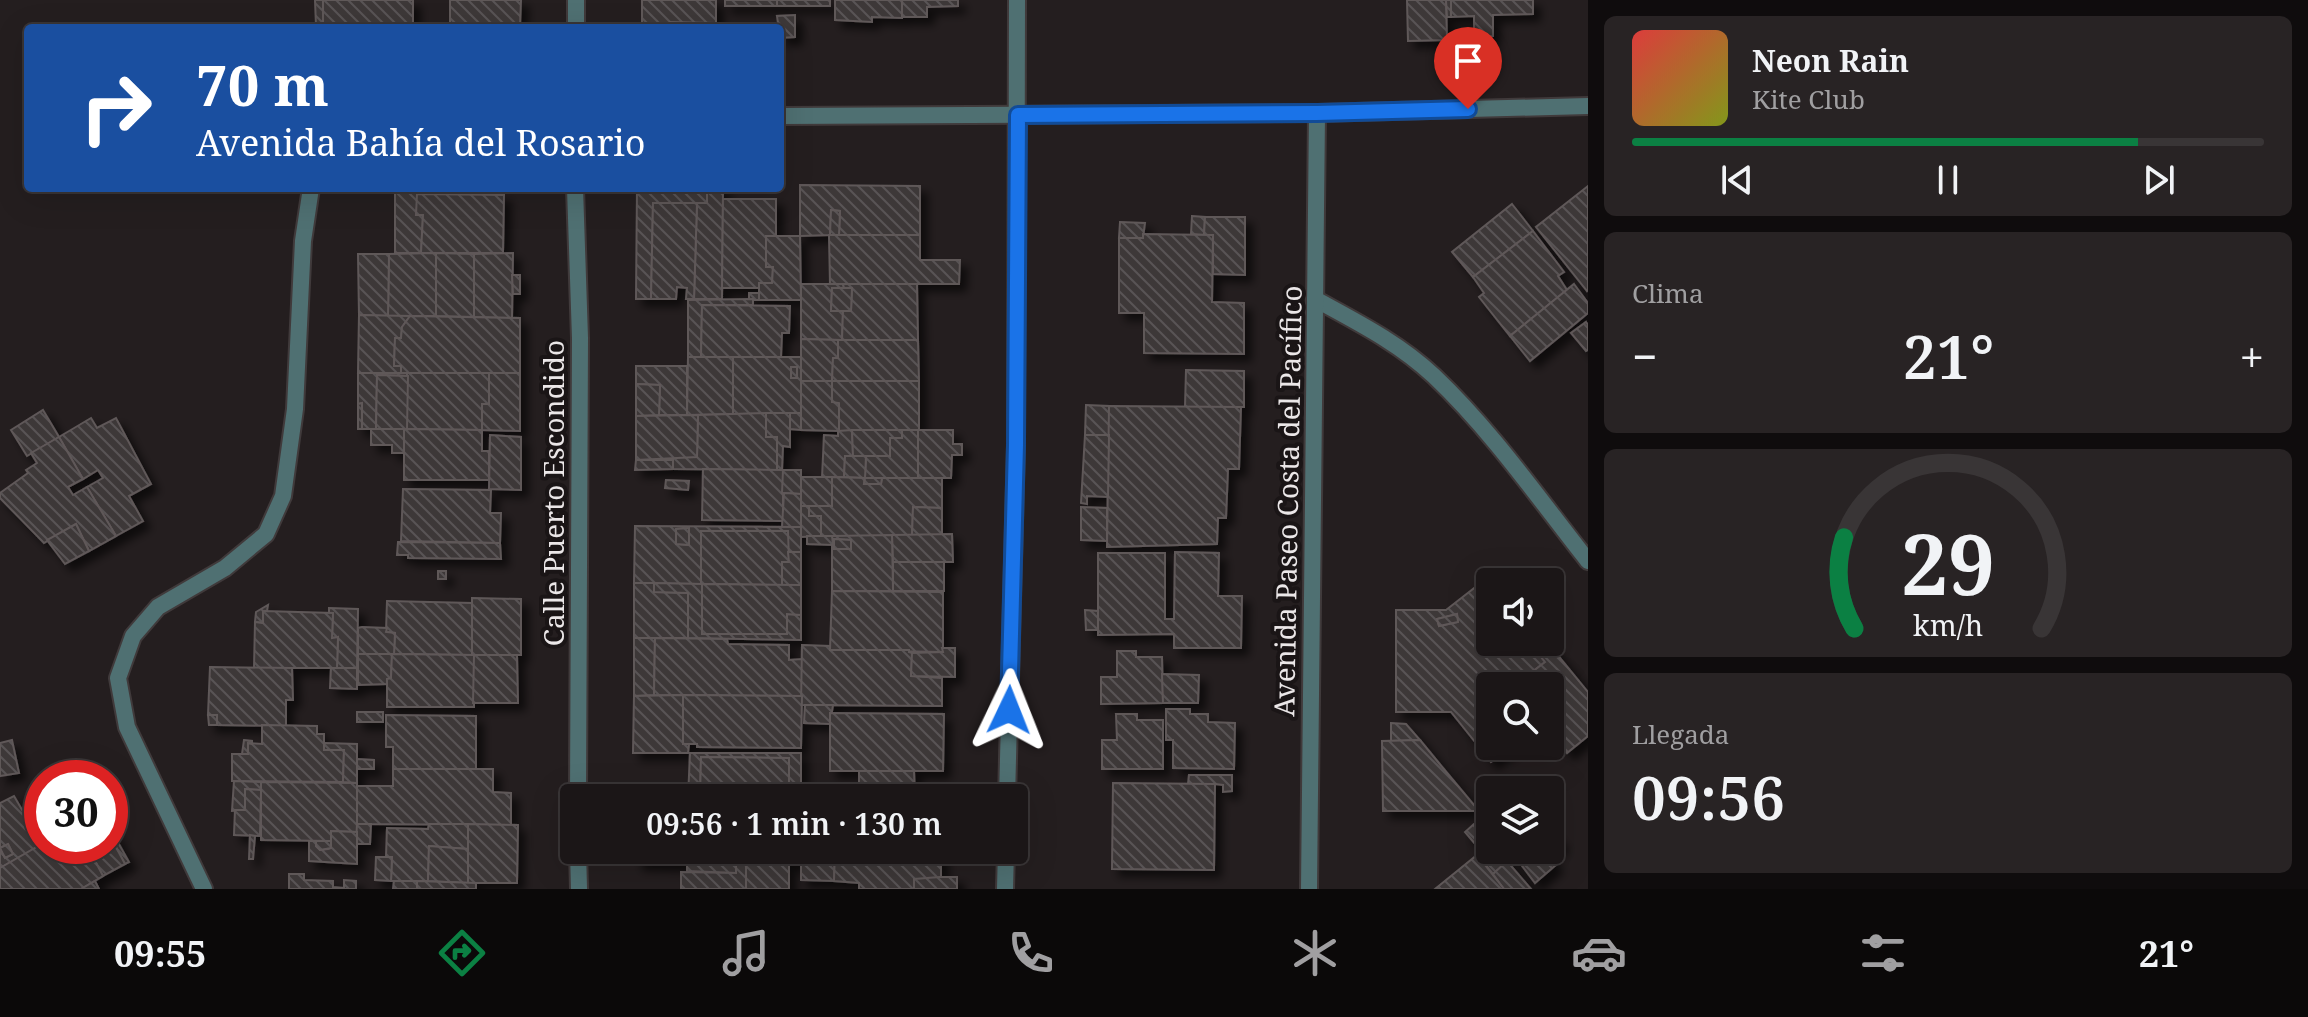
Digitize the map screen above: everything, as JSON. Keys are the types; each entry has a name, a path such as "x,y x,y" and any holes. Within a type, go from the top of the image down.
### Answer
{"street":[{"path":"576,0 576,24"},
{"path":"1007,784 1016,445 1017,0"},
{"path":"784,116 1317,113 1588,106"},
{"name":"Avenida Paseo Costa del Pacífico","path":"1309,889 1317,113"},
{"path":"204,889 127,727 118,678 133,636 158,607 225,568 266,534 283,496 295,409 303,241 310,192"},
{"name":"Calle Puerto Escondido","path":"575,192 580,338 578,784"},
{"path":"1315,299 1383,337 1434,376 1496,445 1588,561"},
{"path":"578,864 579,889"},
{"path":"1005,889 1006,864"}],"building":[{"path":"315,0 323,0 323,24 316,24"},
{"path":"323,0 413,0 413,24 323,24"},
{"path":"450,0 521,0 520,24 450,24"},
{"path":"642,0 716,0 716,23 642,24"},
{"path":"725,0 777,0 777,6 725,6"},
{"path":"777,0 830,0 830,6 777,6"},
{"path":"835,0 902,0 902,18 872,17 872,22 835,20"},
{"path":"902,0 958,0 958,6 927,7 927,17 902,17"},
{"path":"1407,0 1446,0 1447,40 1408,41"},
{"path":"1446,0 1451,0 1451,17 1447,17"},
{"path":"1451,0 1533,0 1533,14 1493,15 1493,36 1474,37 1474,16 1451,17"},
{"path":"795,15 795,37 784,38 784,24 778,24 777,16"},
{"path":"800,185 920,186 920,235 839,235 840,211 831,210 830,235 800,236"},
{"path":"1588,186 1588,290 1587,291 1536,227"},
{"path":"395,192 419,192 416,215 423,215 421,253 395,253"},
{"path":"637,192 707,192 707,203 653,203 651,299 636,299"},
{"path":"707,192 723,192 722,299 694,299 697,203 707,203"},
{"path":"417,194 504,195 503,253 421,253 423,215 416,215"},
{"path":"723,199 776,199 776,236 766,236 766,267 773,267 772,283 759,283 759,288 722,288"},
{"path":"653,203 697,203 694,299 686,299 687,288 677,287 676,299 651,299"},
{"path":"1512,204 1533,231 1473,277 1452,252"},
{"path":"831,210 840,211 839,235 830,235"},
{"path":"1192,216 1205,217 1204,235 1191,234"},
{"path":"1205,217 1245,217 1245,275 1213,274 1213,235 1204,235"},
{"path":"1120,222 1145,223 1143,238 1119,238"},
{"path":"1533,231 1564,272 1558,276 1567,290 1510,336 1479,297 1484,293 1473,277"},
{"path":"1143,234 1213,235 1212,302 1244,303 1244,354 1144,353 1144,313 1119,313 1119,238 1143,238"},
{"path":"829,235 920,235 920,260 960,260 959,284 830,284"},
{"path":"766,236 800,236 801,300 759,300 759,283 772,283 773,267 766,267"},
{"path":"436,253 436,316 388,316 389,254"},
{"path":"436,253 474,254 474,317 436,316"},
{"path":"513,253 512,318 474,317 474,254"},
{"path":"358,254 389,254 388,316 359,315"},
{"path":"512,275 520,275 520,294 513,294"},
{"path":"801,284 843,284 844,288 832,288 831,311 843,311 842,340 801,339"},
{"path":"843,284 917,284 918,340 842,340 843,311 851,311 852,288 844,288"},
{"path":"1574,284 1588,303 1588,313 1530,361 1510,336"},
{"path":"832,288 852,288 851,311 831,311"},
{"path":"749,293 759,293 759,300 749,300"},
{"path":"753,299 753,305 702,305 701,357 688,357 688,300"},
{"path":"702,305 790,306 789,333 782,333 781,357 701,357"},
{"path":"359,315 410,316 402,327 401,338 395,338 394,366 401,366 401,373 358,373"},
{"path":"410,316 520,318 520,373 401,373 401,366 394,366 395,338 401,338 402,327"},
{"path":"1586,322 1588,350 1586,351 1571,333"},
{"path":"801,339 838,340 838,358 833,358 832,381 801,381"},
{"path":"838,340 918,340 919,381 832,381 833,358 838,358"},
{"path":"688,357 733,357 733,414 687,415"},
{"path":"733,357 801,357 801,413 733,414","holes":["791,367 797,367 797,378 791,378"]},
{"path":"636,366 687,366 687,415 659,415 660,385 636,384"},
{"path":"791,367 797,367 797,378 791,378"},
{"path":"1186,370 1244,371 1244,407 1185,407"},
{"path":"358,373 407,373 408,376 377,375 376,429 362,429"},
{"path":"407,373 489,373 489,404 482,404 482,430 407,429"},
{"path":"489,373 520,373 520,431 482,430 482,404 489,404"},
{"path":"377,375 408,376 407,429 376,429"},
{"path":"801,381 832,381 832,402 839,403 839,431 801,430"},
{"path":"832,381 919,381 919,430 839,431 839,403 832,402"},
{"path":"636,384 660,385 659,415 636,416"},
{"path":"362,403 362,429 358,429 358,404"},
{"path":"1086,405 1109,406 1109,435 1085,435"},
{"path":"1109,406 1241,407 1239,469 1228,469 1226,518 1218,518 1217,544 1107,547"},
{"path":"43,410 59,437 27,456 11,430"},
{"path":"766,413 766,437 777,437 777,470 673,469 673,457 697,457 698,415"},
{"path":"766,413 790,413 790,447 783,446 782,470 777,470 777,437 766,437"},
{"path":"790,413 801,413 801,430 790,429"},
{"path":"698,415 697,457 636,460 636,416"},
{"path":"91,418 97,428 116,418 151,484 129,496 143,521 116,536 87,487 103,478 98,470 83,479 59,437"},
{"path":"371,429 404,429 404,453 392,453 392,445 371,445"},
{"path":"404,429 482,430 482,451 489,451 489,480 404,480"},
{"path":"852,430 853,456 845,456 844,477 822,478 824,435 838,436 838,431"},
{"path":"852,430 902,430 902,438 890,438 890,456 853,456"},
{"path":"902,430 918,430 918,478 865,478 866,456 890,456 890,438 902,438"},
{"path":"918,430 953,430 953,444 962,444 962,455 952,455 951,478 918,478"},
{"path":"490,435 521,437 521,490 489,489"},
{"path":"1085,435 1109,435 1108,497 1087,496 1087,504 1081,503"},
{"path":"59,437 83,479 68,487 73,495 87,487 116,536 89,551 76,524 44,543 0,498 0,493 37,463 31,453"},
{"path":"845,456 866,456 865,478 844,477"},
{"path":"636,460 673,460 673,469 635,470"},
{"path":"703,469 783,470 783,521 702,520"},
{"path":"783,470 801,470 801,494 782,493"},
{"path":"801,477 832,477 832,506 801,506"},
{"path":"832,477 865,478 864,484 881,484 882,478 942,478 942,508 913,507 912,536 821,536 821,516 809,516 809,506 832,506"},
{"path":"865,478 882,478 881,484 864,484"},
{"path":"666,480 689,481 688,490 665,488"},
{"path":"403,489 491,490 490,513 501,513 500,543 401,541"},
{"path":"784,493 801,494 801,527 782,527"},
{"path":"801,506 809,506 809,516 821,516 821,536 801,537"},
{"path":"913,507 942,508 942,535 912,536"},
{"path":"1081,507 1107,508 1107,541 1081,540"},
{"path":"76,524 89,551 65,564 47,540"},
{"path":"635,526 801,527 801,552 788,552 788,531 701,531 701,584 634,583","holes":["689,528 689,545 676,544 676,529"]},
{"path":"689,528 689,545 676,544 676,529"},
{"path":"701,531 788,531 789,562 782,562 782,585 701,584"},
{"path":"952,534 953,562 893,562 892,535"},
{"path":"892,535 893,591 832,591 832,536","holes":["834,539 851,540 851,549 834,549"]},
{"path":"807,536 832,536 833,545 807,544"},
{"path":"834,539 851,540 851,549 834,549"},
{"path":"398,542 500,543 501,559 408,558 408,555 397,555"},
{"path":"788,552 801,552 801,585 782,585 782,562 789,562"},
{"path":"1175,552 1219,553 1218,596 1242,596 1241,648 1174,648 1174,634 1098,635 1098,553 1165,553 1165,619 1174,619"},
{"path":"893,562 944,562 944,591 893,591"},
{"path":"438,571 446,571 446,579 438,579"},
{"path":"634,583 654,583 654,592 688,593 688,638 634,638"},
{"path":"654,583 702,584 702,634 787,634 787,614 801,615 801,640 688,638 688,593 654,592"},
{"path":"702,584 801,585 801,615 787,614 787,634 702,634"},
{"path":"1476,587 1476,656 1540,656 1545,662 1532,672 1476,672 1476,743 1451,712 1396,712 1396,610 1446,610","holes":["1457,614 1458,622 1439,626 1437,619"]},
{"path":"832,591 943,592 943,652 830,650"},
{"path":"472,598 521,599 521,655 472,655"},
{"path":"387,601 472,603 472,655 394,654 395,633 386,632"},
{"path":"268,605 267,611 263,611 263,623 255,622 256,612"},
{"path":"329,608 358,609 357,668 337,668 338,637 332,638 333,613 329,613"},
{"path":"1085,610 1098,611 1098,630 1086,630"},
{"path":"263,611 333,613 332,638 338,637 337,668 254,668 255,622 263,623"},
{"path":"1457,614 1458,622 1439,626 1437,619"},
{"path":"358,628 387,628 386,632 395,633 394,654 358,654"},
{"path":"634,638 655,638 654,695 634,696"},
{"path":"655,638 727,639 728,644 789,645 789,660 802,659 802,696 654,695"},
{"path":"802,645 830,646 830,650 909,650 912,653 911,676 942,678 942,706 801,705"},
{"path":"942,648 955,648 955,677 911,676 912,653 943,652"},
{"path":"1117,651 1136,651 1136,657 1162,657 1163,703 1101,704 1101,677 1117,677"},
{"path":"358,654 392,654 391,678 387,679 387,684 358,685"},
{"path":"392,654 474,655 474,707 387,707 387,679 391,678"},
{"path":"474,655 517,655 518,703 473,703"},
{"path":"1540,656 1558,656 1588,692 1588,736 1567,753 1564,749 1564,672 1532,672 1545,662"},
{"path":"210,667 292,668 293,700 286,700 286,726 217,725 217,715 208,715"},
{"path":"331,668 357,668 357,689 330,688"},
{"path":"1162,674 1199,675 1198,703 1163,703"},
{"path":"683,695 802,696 801,748 697,747 697,744 683,744"},
{"path":"683,695 683,744 689,744 688,753 633,753 634,696"},
{"path":"805,705 833,705 830,724 804,723"},
{"path":"1166,709 1190,709 1190,714 1208,714 1208,722 1235,723 1234,769 1173,768 1173,740 1166,740"},
{"path":"357,712 383,712 383,722 357,722"},
{"path":"830,713 944,714 943,771 830,771"},
{"path":"1116,714 1137,714 1137,720 1163,720 1163,769 1102,769 1102,740 1117,740"},
{"path":"208,715 217,715 217,725 209,725"},
{"path":"386,715 476,716 476,769 393,769 393,747 386,747"},
{"path":"1391,723 1406,724 1420,740 1391,741"},
{"path":"262,725 317,726 317,734 324,734 324,750 344,750 343,782 232,781 232,754 248,754 248,743 262,744"},
{"path":"12,740 19,773 0,776 0,743"},
{"path":"244,740 252,741 252,744 248,743 248,754 242,754"},
{"path":"1420,740 1476,811 1383,811 1382,741"},
{"path":"324,743 357,744 357,783 343,782 344,750 324,750"},
{"path":"690,753 801,753 801,784 789,784 789,758 701,757 700,784 689,784"},
{"path":"701,757 789,758 789,784 700,784"},
{"path":"357,759 374,760 374,769 357,769"},
{"path":"393,769 493,769 493,792 511,793 511,825 357,824 357,786 393,786"},
{"path":"859,771 914,771 914,784 859,784"},
{"path":"1189,775 1232,775 1232,791 1223,792 1223,785 1188,784"},
{"path":"234,781 261,782 261,790 245,789 245,810 232,811"},
{"path":"261,782 357,783 357,832 331,831 331,841 261,840"},
{"path":"1113,783 1215,784 1214,870 1112,869"},
{"path":"245,789 261,790 260,836 234,835 235,810 245,810"},
{"path":"14,796 24,813 24,854 0,868 0,849 5,858 13,854 8,844 0,848 0,803"},
{"path":"1476,822 1476,845 1465,832"},
{"path":"357,824 371,824 370,844 356,844"},
{"path":"429,824 468,824 468,849 429,846 428,881 391,881 392,857 386,857 387,828 428,829"},
{"path":"468,824 518,825 517,883 468,883"},
{"path":"331,831 357,832 357,864 309,861 309,841 316,841 320,850 331,848"},
{"path":"250,835 255,836 253,859 249,859"},
{"path":"316,841 331,841 331,848 320,850"},
{"path":"8,844 13,854 5,858 0,848"},
{"path":"429,846 468,849 468,883 428,881"},
{"path":"24,854 24,864 97,864 103,876 81,889 0,889 0,868"},
{"path":"1476,856 1476,864 1484,864 1504,889 1435,889"},
{"path":"376,857 392,857 391,881 375,880"},
{"path":"97,864 125,864 103,876"},
{"path":"687,864 736,864 736,873 687,871"},
{"path":"736,864 746,864 746,889 681,889 681,872 736,873"},
{"path":"746,864 789,864 789,889 746,889"},
{"path":"801,864 835,864 834,881 801,880"},
{"path":"835,864 941,864 941,879 914,879 914,889 859,889 859,883 834,881"},
{"path":"1485,864 1502,864 1503,865 1493,874"},
{"path":"1509,864 1531,889 1504,889 1493,874 1503,865"},
{"path":"1521,864 1555,864 1556,865 1535,883"},
{"path":"289,874 304,874 304,880 333,881 333,887 344,888 344,880 356,881 356,889 289,889"},
{"path":"957,877 957,889 914,889 914,879"},
{"path":"95,881 99,889 81,889"},
{"path":"394,881 417,881 417,889 393,889"},
{"path":"417,881 476,883 476,889 417,889"}],"route":[{"path":"1009,710 1016,445 1018,115 1468,109"}]}
